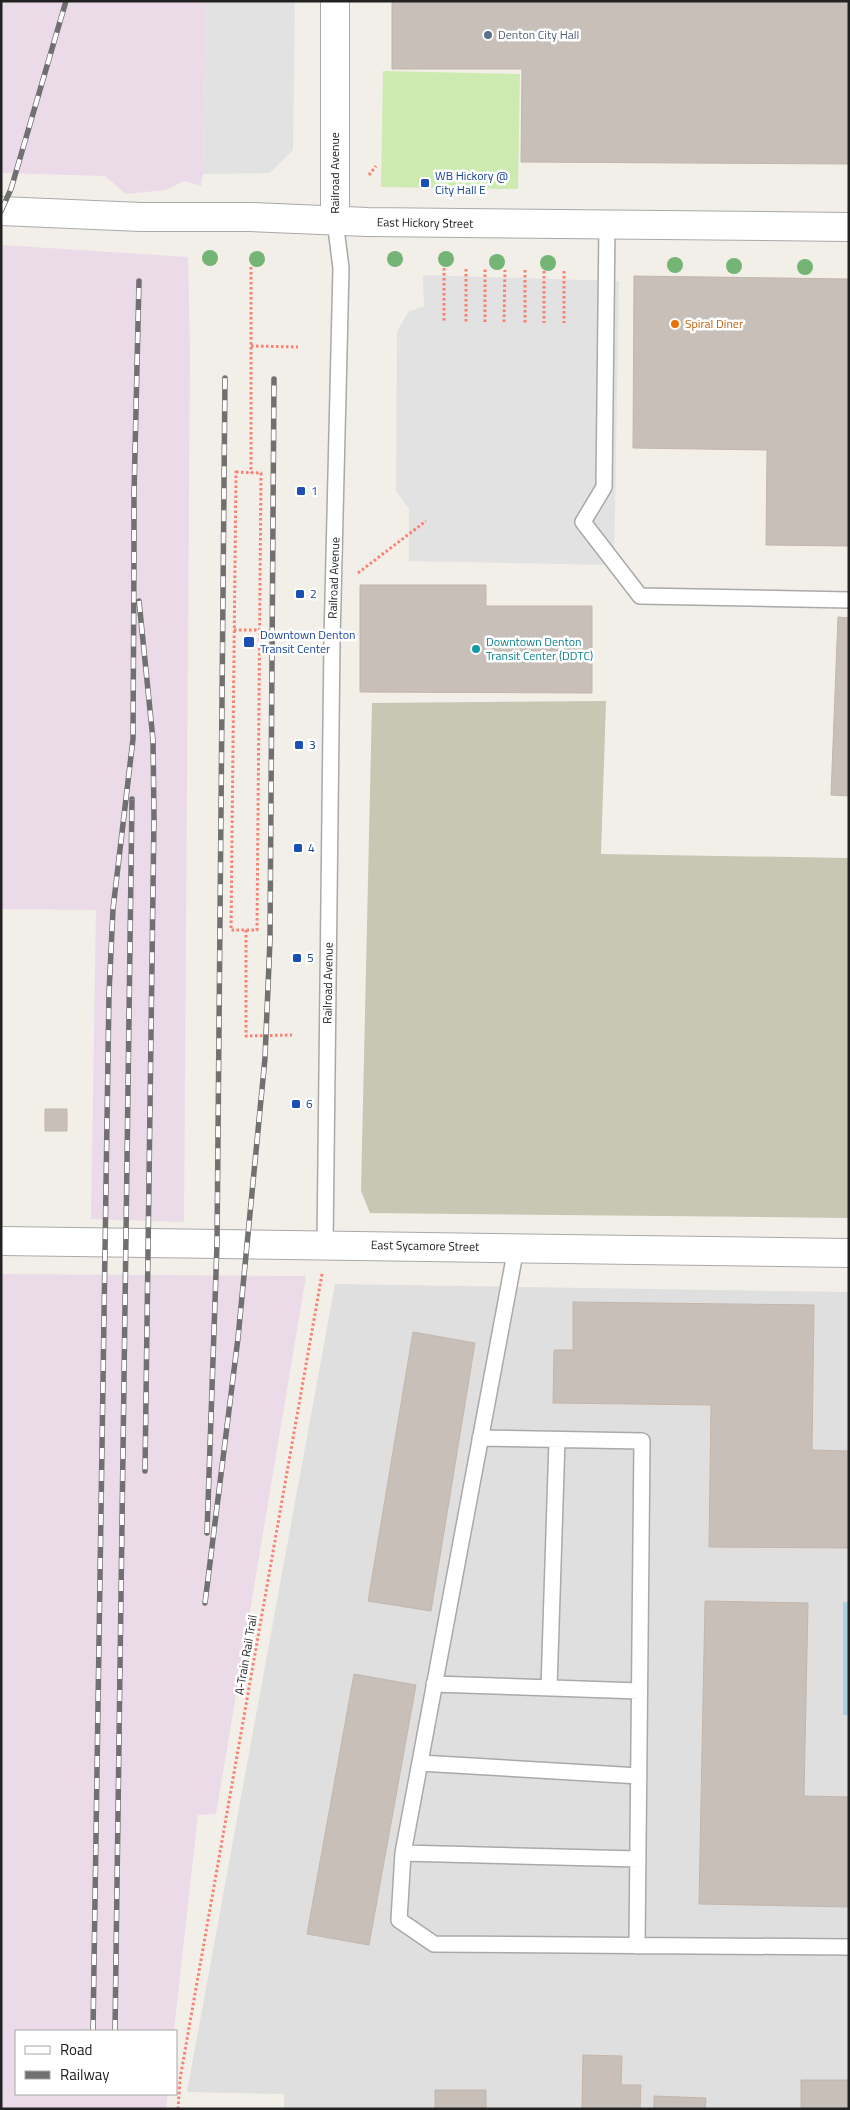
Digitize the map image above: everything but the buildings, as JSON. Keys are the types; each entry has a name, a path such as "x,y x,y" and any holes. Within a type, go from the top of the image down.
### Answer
{"street":[{"name":"Railroad Avenue","path":"335,1 335,221"},
{"name":"East Hickory Street","path":"1,210 142,217 251,217 335,221 849,227"},
{"name":"East Sycamore Street","path":"1,1241 849,1253"}],"lane":[{"name":"Railroad Avenue","path":"328,1245 332,640 341,268 335,221"},
{"path":"607,225 604,487 582,522 640,596 849,600"},
{"path":"516,1248 403,1852 399,1920 434,1944 849,1947"},
{"path":"480,1438 642,1441 637,1946"},
{"path":"549,1688 557,1440"},
{"path":"434,1684 639,1691"},
{"path":"420,1763 639,1776"},
{"path":"403,1852 638,1859"}],"path":[{"path":"369,175 376,166"},
{"path":"250,267 251,473"},
{"path":"444,268 444,322"},
{"path":"466,269 466,322"},
{"path":"485,269 485,322"},
{"path":"504,322 505,270"},
{"path":"524,270 524,323"},
{"path":"544,271 544,323"},
{"path":"564,271 564,323"},
{"path":"250,346 298,347"},
{"path":"236,472 261,473 257,930 231,930 234,630 236,472"},
{"path":"358,572 426,521"},
{"path":"234,630 260,630"},
{"path":"246,930 246,1036 292,1035"},
{"name":"A-Train Rail Trail","path":"178,2109 180,2079 320,1280 328,1245"}],"shaded area":[{"path":"1,1 206,1 203,174 201,186 184,181 166,190 126,194 105,176 1,173"},
{"path":"206,1 295,1 293,150 270,173 203,174"},
{"path":"1,245 188,257 190,351 184,1222 91,1219 96,910 1,909"},
{"path":"423,275 619,281 614,565 409,561 409,509 396,491 397,332 408,312 424,306"},
{"path":"606,701 601,854 849,858 849,1218 370,1213 361,1191 372,703"},
{"path":"1,1274 306,1276 216,1814 198,1815 174,2030 15,2030 15,2095 168,2095 166,2109 1,2109"},
{"path":"335,1284 849,1292 849,2109 284,2109 284,2094 187,2092"}],"green space":[{"path":"383,71 520,74 518,189 381,187"}],"water":[{"path":"843,1602 849,1602 849,1715 843,1715"}],"railway":[{"path":"1,211 11,189 66,1"},
{"path":"134,563 139,281"},
{"path":"207,1533 217,1244 225,378"},
{"path":"205,1603 238,1338 265,1058 270,940 274,379"},
{"path":"93,2030 109,993 113,909 133,739 134,558"},
{"path":"139,601 153,740 154,817 145,1471"},
{"path":"115,2030 132,799"}],"place":[{"name":"Denton City Hall","path":"488,35"},
{"name":"WB Hickory @ City Hall E","path":"425,183"},
{"name":"Spiral Diner","path":"675,324"},
{"name":"1","path":"301,491"},
{"name":"2","path":"300,594"},
{"name":"Downtown Denton Transit Center","path":"249,642"},
{"name":"Downtown Denton Transit Center (DDTC)","path":"476,649"},
{"name":"3","path":"299,745"},
{"name":"4","path":"298,848"},
{"name":"5","path":"297,958"},
{"name":"6","path":"296,1104"}]}
